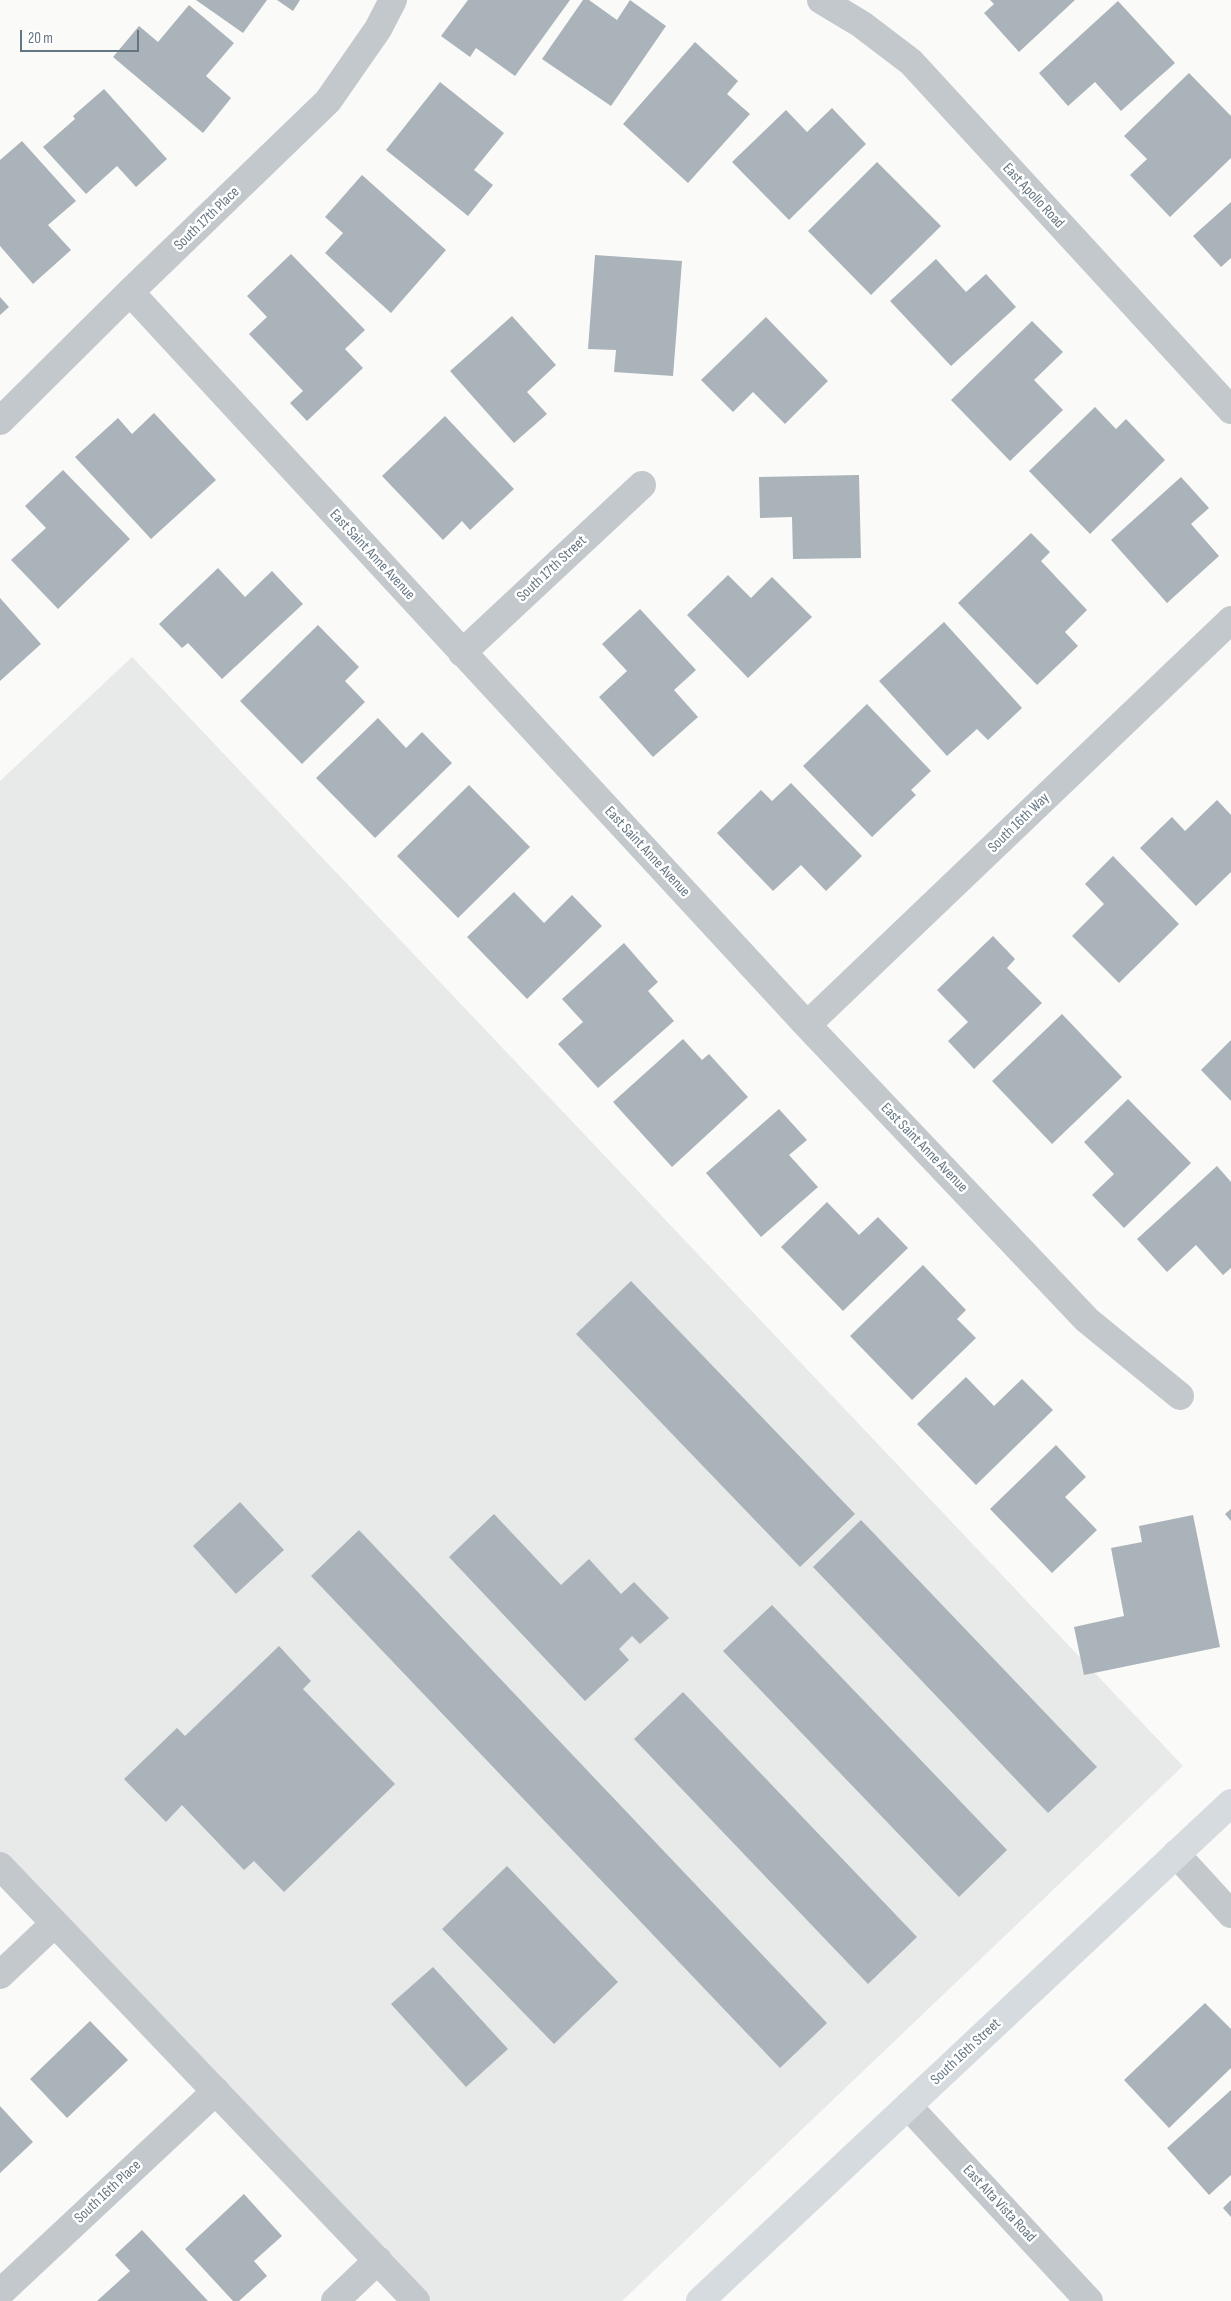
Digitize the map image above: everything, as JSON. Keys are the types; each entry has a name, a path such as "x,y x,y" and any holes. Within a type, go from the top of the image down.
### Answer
{"main road":[{"name":"South 16th Street","path":"700,2301 1231,1803"}],"street":[{"name":"South 17th Place","path":"0,420 328,101 378,29 393,0"},
{"name":"East Apollo Road","path":"820,0 861,24 911,62 1231,410"},
{"name":"East Saint Anne Avenue","path":"130,292 807,1025 1087,1320 1180,1396"},
{"name":"South 17th Street","path":"462,653 642,485"},
{"name":"South 16th Way","path":"807,1025 1231,620"},
{"path":"1176,1854 1231,1914"},
{"path":"0,1866 416,2301"},
{"path":"0,1974 54,1924"},
{"name":"South 16th Place","path":"0,2293 216,2090"},
{"name":"East Alta Vista Road","path":"908,2106 1089,2301"},
{"path":"335,2301 378,2260"}],"shaded area":[{"path":"132,657 1183,1766 622,2301 401,2301 0,1878 0,781"}],"building":[{"path":"196,0 267,0 243,33"},
{"path":"277,0 300,0 293,11"},
{"path":"468,0 570,0 515,76 476,48 470,57 441,36"},
{"path":"583,0 589,0 617,20 630,0 666,26 611,106 542,59"},
{"path":"990,0 1075,0 1019,52 984,13 994,4"},
{"path":"1118,1 1175,63 1121,111 1095,82 1068,106 1039,73"},
{"path":"189,5 234,43 206,76 231,98 203,133 113,57 139,26 158,42"},
{"path":"695,42 738,81 727,94 750,114 688,183 623,124"},
{"path":"1189,73 1231,116 1231,158 1170,217 1130,175 1147,159 1124,136"},
{"path":"440,82 504,133 474,170 493,185 468,216 386,150"},
{"path":"104,89 167,159 136,187 117,166 86,194 43,147 75,119 73,116"},
{"path":"832,108 866,144 789,220 732,162 786,110 807,132"},
{"path":"22,141 76,201 48,225 71,250 33,284 0,246 0,160"},
{"path":"877,162 941,226 871,295 808,231"},
{"path":"362,175 446,250 391,313 325,253 343,233 325,217"},
{"path":"1231,202 1231,258 1221,267 1193,236"},
{"path":"291,254 365,330 345,349 363,368 307,421 290,403 303,391 249,334 267,317 247,296"},
{"path":"595,255 682,261 673,376 614,372 616,350 588,349"},
{"path":"936,259 966,292 986,274 1016,307 951,366 890,301"},
{"path":"0,297 9,307 0,315"},
{"path":"512,316 556,365 527,392 547,414 514,443 450,371"},
{"path":"766,317 828,381 785,424 753,392 733,412 701,380"},
{"path":"1032,321 1063,352 1034,380 1063,410 1010,461 951,400"},
{"path":"1095,407 1116,429 1126,419 1165,460 1090,534 1029,471"},
{"path":"154,413 216,480 151,539 75,457 118,418 132,434"},
{"path":"445,416 514,489 470,530 462,521 443,540 382,476"},
{"path":"63,470 130,539 58,609 11,560 46,528 25,506"},
{"path":"859,475 861,558 793,559 792,517 760,518 759,477"},
{"path":"1181,477 1209,508 1191,524 1219,556 1167,603 1111,540"},
{"path":"1031,533 1050,552 1041,561 1087,610 1065,632 1078,646 1037,685 958,603"},
{"path":"218,568 245,597 272,571 303,604 222,679 188,643 182,648 159,624"},
{"path":"728,575 751,598 772,577 812,617 748,678 687,615"},
{"path":"0,598 41,644 0,681"},
{"path":"640,609 696,670 674,690 698,717 653,757 599,697 627,671 602,644"},
{"path":"944,622 1022,708 988,740 977,729 947,756 879,681"},
{"path":"318,625 359,667 345,681 365,702 302,764 240,701"},
{"path":"867,704 931,771 911,790 916,795 872,837 803,766"},
{"path":"378,718 406,748 422,732 452,763 375,838 316,778"},
{"path":"791,783 862,856 826,891 801,865 773,891 717,833 761,790 772,801"},
{"path":"469,785 530,847 458,918 397,856"},
{"path":"1217,800 1231,815 1231,872 1196,906 1140,848 1172,817 1185,831"},
{"path":"1113,856 1179,924 1119,983 1072,936 1104,904 1085,884"},
{"path":"514,892 544,923 572,895 602,926 527,999 467,937"},
{"path":"993,936 1015,959 1007,968 1042,1003 974,1069 948,1041 968,1022 937,990"},
{"path":"624,943 658,982 648,991 674,1021 598,1088 558,1044 583,1022 562,999"},
{"path":"1062,1014 1122,1077 1052,1144 992,1081"},
{"path":"683,1039 702,1060 709,1054 748,1097 672,1167 613,1102"},
{"path":"1231,1040 1231,1101 1201,1070"},
{"path":"1128,1099 1191,1163 1124,1228 1092,1195 1114,1174 1084,1142"},
{"path":"779,1109 807,1140 789,1155 818,1187 761,1237 706,1173"},
{"path":"1217,1166 1231,1182 1231,1268 1223,1275 1196,1245 1167,1272 1137,1239"},
{"path":"827,1202 859,1235 878,1217 908,1248 843,1311 781,1247"},
{"path":"923,1265 966,1310 957,1319 976,1338 912,1400 850,1336"},
{"path":"631,1281 855,1514 800,1567 576,1334"},
{"path":"966,1377 994,1406 1022,1379 1053,1410 976,1485 917,1424"},
{"path":"1056,1445 1086,1477 1065,1497 1097,1530 1052,1573 990,1509"},
{"path":"240,1502 284,1550 236,1594 193,1546"},
{"path":"1231,1509 1231,1521 1225,1514"},
{"path":"494,1514 561,1585 589,1559 621,1594 634,1582 669,1618 640,1644 632,1636 619,1649 629,1660 585,1701 449,1557"},
{"path":"1193,1515 1220,1647 1084,1675 1074,1627 1124,1616 1111,1548 1142,1542 1139,1526"},
{"path":"861,1520 1097,1767 1048,1813 813,1567"},
{"path":"359,1530 827,2023 780,2068 311,1576"},
{"path":"772,1605 1007,1850 959,1897 723,1651"},
{"path":"279,1646 311,1681 303,1689 395,1784 284,1892 254,1861 244,1870 182,1805 166,1822 124,1779 177,1728 185,1736"},
{"path":"683,1692 917,1937 868,1984 634,1739"},
{"path":"507,1866 618,1982 554,2044 442,1929"},
{"path":"433,1967 508,2049 466,2087 391,2004"},
{"path":"1205,2003 1231,2029 1231,2068 1169,2128 1124,2080"},
{"path":"90,2021 128,2060 67,2118 30,2079"},
{"path":"1231,2090 1231,2175 1209,2195 1167,2148"},
{"path":"0,2106 33,2142 0,2173"},
{"path":"244,2194 282,2236 254,2261 267,2276 239,2301 233,2301 185,2249"},
{"path":"1231,2200 1231,2217 1223,2208"},
{"path":"142,2230 208,2301 97,2301 130,2271 115,2255"}]}
